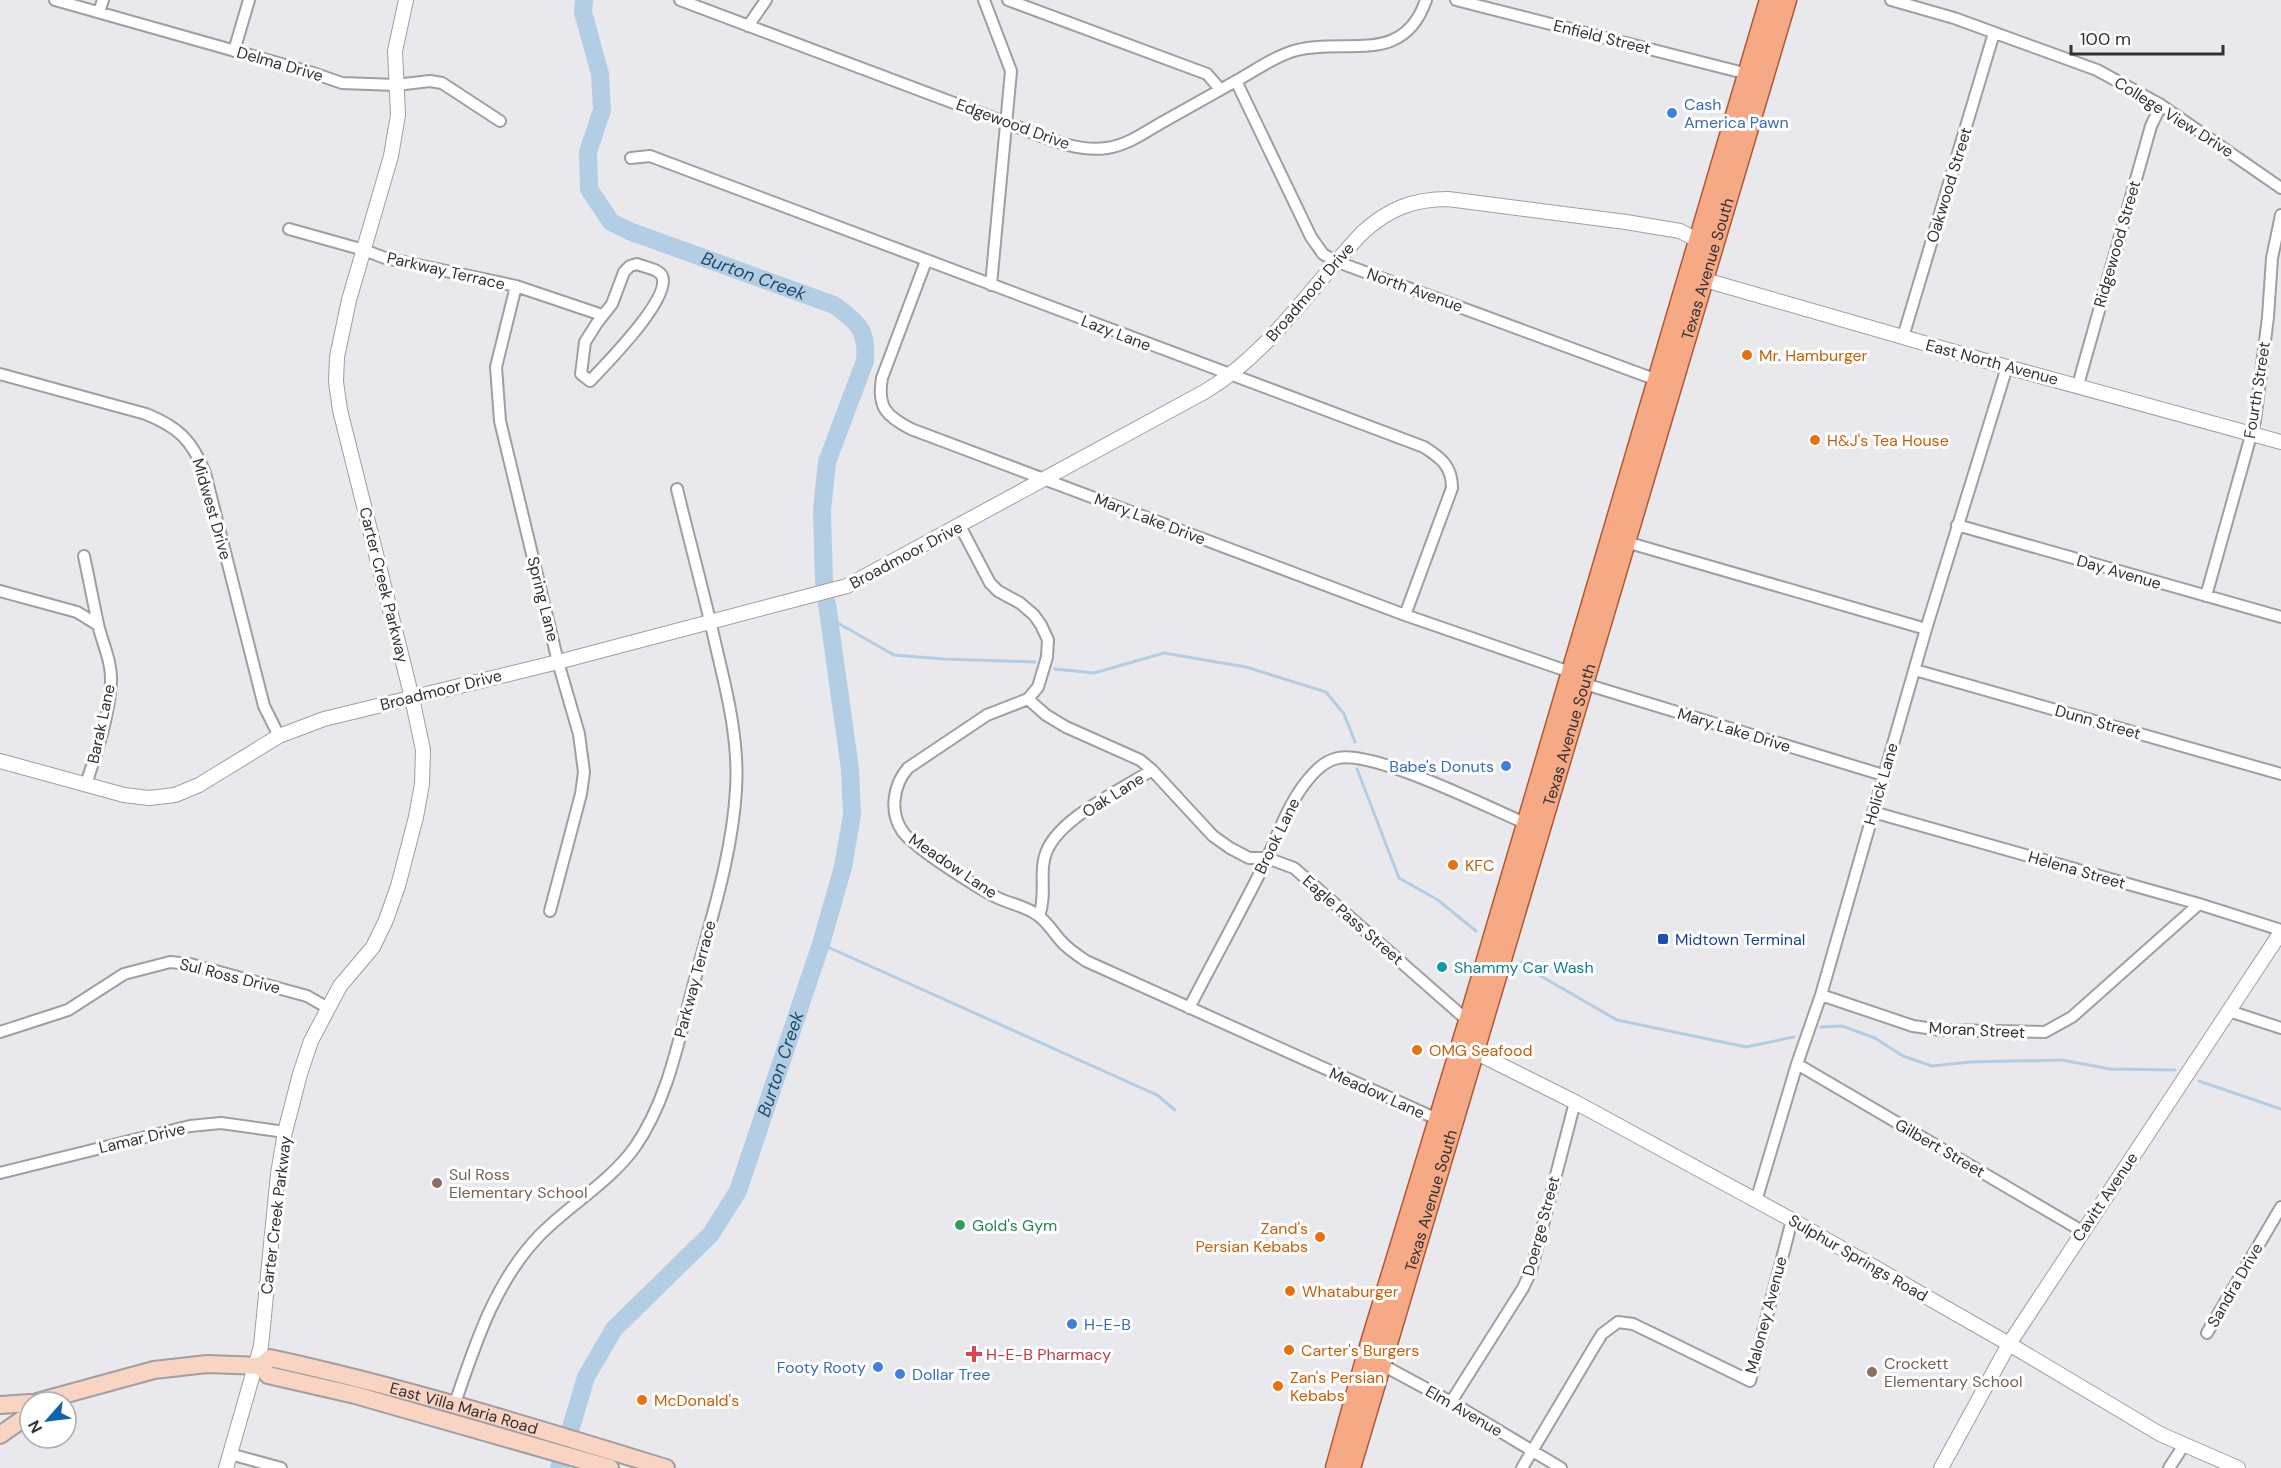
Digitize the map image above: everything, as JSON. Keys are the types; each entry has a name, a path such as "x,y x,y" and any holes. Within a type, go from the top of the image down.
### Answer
{"main road":[{"name":"Texas Avenue South","path":"1335,1468 1366,1356 1468,1021 1769,0"},
{"name":"Texas Avenue South","path":"1351,1468 1787,0"},
{"path":"1585,684 1580,679 1580,672 1608,573 1604,560"},
{"name":"East Villa Maria Road","path":"78,1391 154,1370 207,1364 259,1365 270,1358 310,1366 454,1406 546,1441"},
{"name":"East Villa Maria Road","path":"259,1365 268,1376 577,1450 666,1468"},
{"path":"0,1406 18,1404"},
{"path":"0,1435 18,1422"},
{"name":"East Villa Maria Road","path":"577,1450 610,1468"}],"street":[{"name":"Delma Drive","path":"55,0 342,83 396,85 430,81 442,83 500,121"},
{"path":"99,12 103,0"},
{"path":"234,51 249,0"},
{"name":"Carter Creek Parkway","path":"226,1468 259,1365 278,1174 285,1132 300,1074 311,1041 340,986 374,947 386,920 398,886 422,784 423,750 412,698 340,410 336,382 337,357 342,330 391,156 398,115 395,51 406,0"},
{"name":"Edgewood Drive","path":"680,0 1075,147 1107,148 1139,136 1273,59 1297,50 1326,47 1366,48 1398,38 1413,25 1426,0"},
{"path":"748,27 766,0"},
{"path":"984,0 1011,71 991,285"},
{"path":"1008,0 1208,74 1220,89"},
{"name":"Enfield Street","path":"1456,0 1748,74"},
{"name":"College View Drive","path":"1891,0 1906,2 1954,18 2097,70 2161,105 2281,188"},
{"name":"Oakwood Street","path":"1903,337 1994,33"},
{"name":"North Avenue","path":"1236,81 1311,237 1323,255 1657,380"},
{"name":"Ridgewood Street","path":"2078,385 2151,126 2161,105"},
{"name":"Lazy Lane","path":"632,158 650,156 1230,376 1424,447 1445,462 1449,469 1452,488 1405,615"},
{"name":"Broadmoor Drive","path":"0,761 135,797 175,795 199,785 279,736 324,719 558,662 847,586 1230,376 1264,345 1335,261 1379,218 1405,204 1435,199 1626,222 1680,231 1697,240"},
{"name":"Fourth Street","path":"2205,597 2252,434 2268,317 2272,258 2281,215"},
{"name":"Parkway Terrace","path":"289,229 385,258 516,286 602,315"},
{"path":"1697,240 1704,280"},
{"name":"Mary Lake Drive","path":"926,261 882,378 879,395 884,409 894,420 911,429 1405,615 1570,672"},
{"path":"638,264 662,276 663,282 649,317 591,381 580,374 582,357 585,342 602,315 612,304 624,272 630,266 638,264"},
{"name":"East North Avenue","path":"1704,280 2007,367 2281,442"},
{"name":"Spring Lane","path":"516,286 496,367 496,394 500,421 558,662 579,734 584,772 581,794 550,911"},
{"name":"Holick Lane","path":"1756,1201 1797,1064 1821,995 1926,629 2007,367"},
{"name":"Midwest Drive","path":"0,374 146,414 166,423 183,436 197,454 205,473 264,706 279,736"},
{"name":"Parkway Terrace","path":"454,1406 488,1313 511,1271 542,1233 621,1164 652,1119 665,1088 729,850 736,786 731,709 677,489"},
{"name":"Day Avenue","path":"1957,525 2281,617"},
{"path":"960,526 990,583 1034,615 1048,640 1044,674 1038,687 1028,699"},
{"path":"1626,542 1926,629"},
{"name":"Barak Lane","path":"84,556 98,625 107,652 111,681 100,740 86,784"},
{"path":"0,591 77,612 98,625"},
{"name":"Dunn Street","path":"1915,670 2281,774"},
{"name":"Mary Lake Drive","path":"1585,684 1883,776"},
{"name":"Eagle Pass Street","path":"1028,699 1046,715 1066,727 1140,760 1213,836 1230,848 1249,858 1267,858 1294,868 1468,1021"},
{"name":"Meadow Lane","path":"1028,699 987,715 908,768 901,776 897,786 895,808 903,832 978,887 1000,899 1023,906 1039,916 1071,952 1086,961 1437,1119"},
{"name":"Brook Lane","path":"1189,1008 1302,787 1317,770 1338,758 1367,759 1454,792 1525,823"},
{"name":"Oak Lane","path":"1039,916 1044,902 1045,855 1053,840 1091,805 1152,770"},
{"name":"Helena Street","path":"1873,812 2199,904 2281,931"},
{"name":"Moran Street","path":"1821,995 1913,1026 1941,1030 2045,1032 2072,1017 2199,904"},
{"name":"Cavitt Avenue","path":"1941,1468 2008,1344 2281,931"},
{"name":"Sul Ross Drive","path":"0,1032 68,1010 124,974 170,962 190,964 307,996 328,1008"},
{"path":"2229,1011 2281,1028"},
{"path":"1468,1021 1475,1053"},
{"name":"Sulphur Springs Road","path":"1475,1053 1575,1102 1792,1220 2135,1420 2184,1445 2238,1468"},
{"name":"Gilbert Street","path":"1797,1064 2082,1231"},
{"name":"Doerge Street","path":"1451,1402 1523,1288 1531,1271 1570,1114 1575,1102"},
{"name":"Lamar Drive","path":"0,1173 190,1126 221,1123 285,1132"},
{"name":"Sandra Drive","path":"2207,1333 2281,1207"},
{"name":"Maloney Avenue","path":"1522,1468 1602,1334 1618,1322 1633,1324 1750,1381 1792,1220"},
{"name":"Elm Avenue","path":"1366,1356 1451,1402 1561,1468"},
{"path":"2169,1468 2184,1445"},
{"path":"230,1454 281,1468"}],"waterway":[{"name":"Burton Creek","path":"584,0 583,12 600,74 602,110 588,152 589,189 611,222 629,231 834,305 855,322 863,335 865,361 827,462 822,510 824,583"},
{"name":"Burton Creek","path":"559,1468 586,1377 614,1329 711,1234 738,1191 821,944 843,867 852,815 850,769 827,604"},
{"path":"829,618 894,655 1035,662"},
{"path":"1055,669 1094,673 1164,653 1246,667 1326,692 1344,714 1355,742"},
{"path":"1357,769 1399,878 1438,900 1476,931"},
{"path":"821,944 1157,1095 1175,1110"},
{"path":"1521,962 1532,971 1617,1020 1746,1047 1794,1037"},
{"path":"1821,1027 1842,1026 1875,1038 1903,1056 1932,1066 1970,1062 2062,1060 2110,1069 2175,1070"},
{"path":"2199,1081 2281,1109"}],"place":[{"name":"Cash America Pawn","path":"1672,113"},
{"name":"Mr. Hamburger","path":"1747,355"},
{"name":"H&J's Tea House","path":"1815,440"},
{"name":"Babe's Donuts","path":"1506,766"},
{"name":"KFC","path":"1453,865"},
{"name":"Midtown Terminal","path":"1663,939"},
{"name":"Shammy Car Wash","path":"1442,967"},
{"name":"OMG Seafood","path":"1417,1050"},
{"name":"Sul Ross Elementary School","path":"437,1183"},
{"name":"Gold's Gym","path":"960,1225"},
{"name":"Zand's Persian Kebabs","path":"1320,1237"},
{"name":"Whataburger","path":"1290,1291"},
{"name":"H-E-B","path":"1072,1324"},
{"name":"Carter's Burgers","path":"1289,1350"},
{"name":"H-E-B Pharmacy","path":"974,1354"},
{"name":"Footy Rooty","path":"878,1367"},
{"name":"Crockett Elementary School","path":"1872,1372"},
{"name":"Dollar Tree","path":"900,1374"},
{"name":"Zan's Persian Kebabs","path":"1278,1386"},
{"name":"McDonald's","path":"642,1400"}]}
